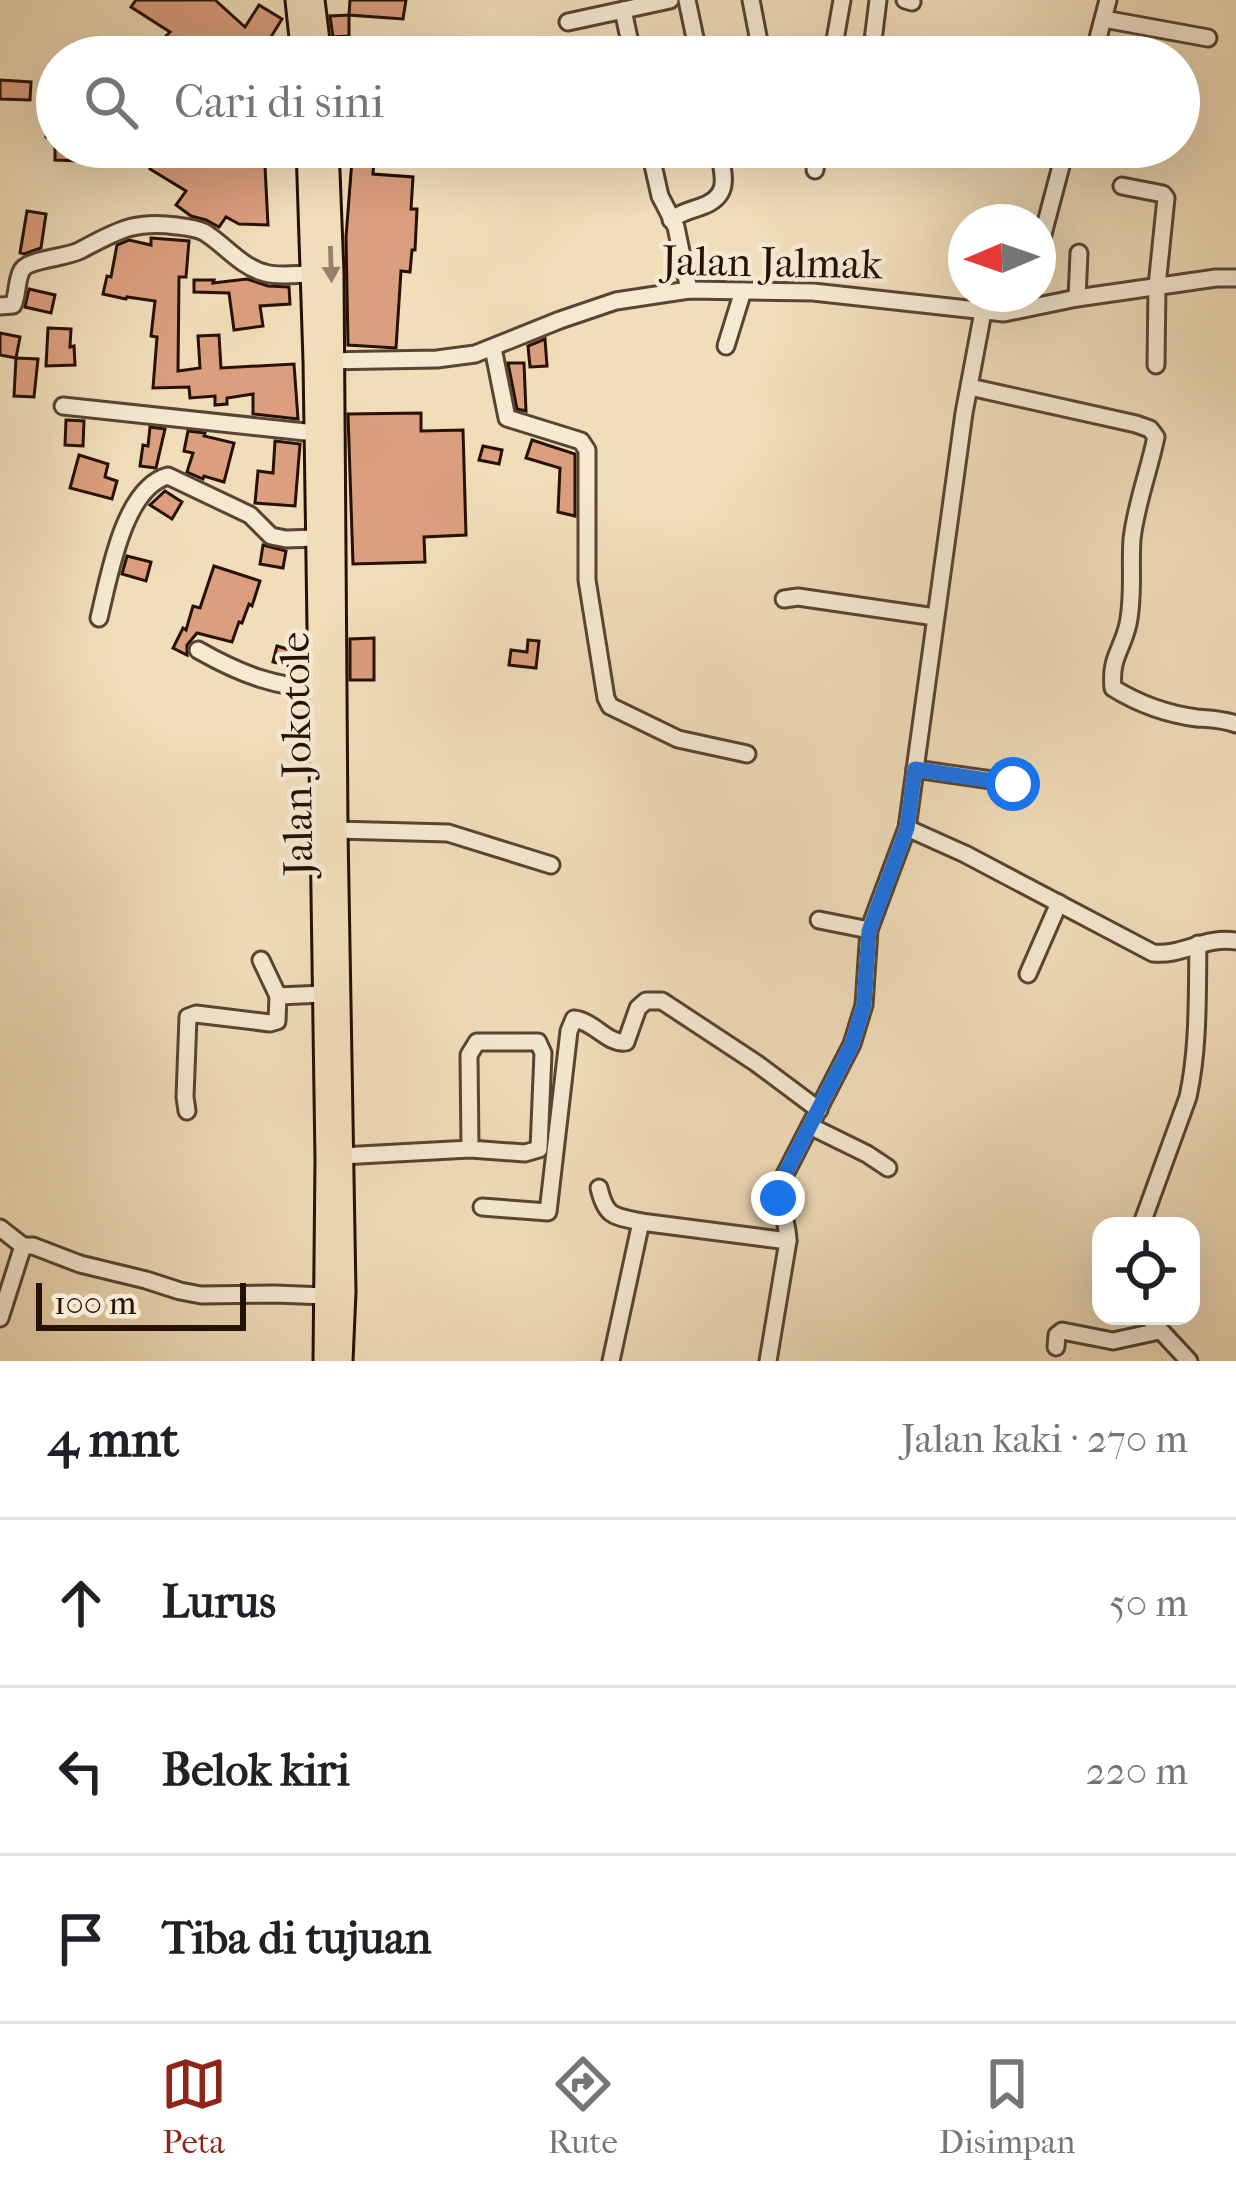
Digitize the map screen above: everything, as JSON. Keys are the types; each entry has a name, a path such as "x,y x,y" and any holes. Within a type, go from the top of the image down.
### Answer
{"highway":[{"path":"297,0 301,36"},
{"path":"313,0 317,36"},
{"name":"Jalan Jokotole","path":"308,168 311,274 323,361 325,1361"},
{"name":"Jalan Jokotole","path":"326,596 316,538 315,433 332,273 328,168"},
{"name":"Jalan Jokotole","path":"327,690 336,830 344,1292 341,1361"}],"street":[{"path":"568,22 670,0"},
{"path":"687,0 695,36"},
{"path":"751,0 758,36"},
{"path":"836,36 842,0"},
{"path":"874,36 878,0"},
{"path":"1099,36 1108,0"},
{"path":"623,10 629,36"},
{"path":"1104,19 1197,36"},
{"path":"1200,37 1208,38"},
{"path":"654,168 660,196 676,227 689,290"},
{"path":"671,220 722,195 722,168"},
{"path":"1051,204 1060,168"},
{"path":"1122,186 1165,195 1156,365"},
{"path":"0,306 13,305 20,272 30,262 71,256 135,224 193,228 265,273 311,274"},
{"path":"1078,298 1079,253"},
{"name":"Jalan Jalmak","path":"1056,299 1236,278"},
{"name":"Jalan Jalmak","path":"323,361 475,355 616,302 689,290 813,292 948,308"},
{"path":"726,346 743,291"},
{"path":"769,1361 779,1240 788,1226 779,1206 779,1186 852,1044 864,1005 869,931 907,828 982,312"},
{"name":"Jalan Jalmak","path":"982,312 1006,312"},
{"path":"493,348 507,418 580,441 587,450 586,580 610,706 678,739 747,754"},
{"path":"970,387 1150,429 1156,437 1135,518 1132,596 1127,628 1111,669 1113,688 1152,708 1236,724"},
{"path":"63,406 315,433"},
{"path":"99,618 128,517 157,479 168,476 250,515 271,536 316,538"},
{"path":"784,599 935,617"},
{"path":"198,650 273,685 327,690"},
{"path":"915,769 1013,784"},
{"path":"907,828 1154,953 1183,951 1218,938 1236,940"},
{"path":"336,830 448,833 551,866"},
{"path":"1028,974 1059,903"},
{"path":"818,920 869,931"},
{"path":"1144,1217 1188,1096 1196,1045 1198,944"},
{"path":"188,1111 184,1097 188,1017 277,1021 278,996 261,960"},
{"path":"278,996 324,994"},
{"path":"482,1207 548,1212 574,1019 623,1044 638,1008 646,1001 662,1001 819,1110"},
{"path":"341,1156 539,1149 543,1053 538,1042 476,1042 472,1047 470,1149"},
{"path":"810,1126 888,1168"},
{"path":"598,1188 610,1214 779,1240"},
{"path":"611,1361 641,1222"},
{"path":"0,1228 23,1246 201,1295 326,1297"},
{"path":"0,1318 23,1246"},
{"path":"1155,1325 1189,1361"},
{"path":"1056,1347 1062,1331 1112,1341 1160,1330"}],"building":[{"path":"136,0 215,0 245,27 259,5 282,19 272,36 166,36 170,32 131,7"},
{"path":"350,0 406,0 403,19 349,15"},
{"path":"349,15 349,36 333,36 330,16"},
{"path":"0,80 31,82 30,100 0,99"},
{"path":"265,168 268,225 239,224 226,217 219,227 191,216 176,205 186,191 150,169"},
{"path":"351,168 413,177 415,250 410,272 401,271 396,348 348,345 346,237"},
{"path":"27,211 46,214 41,248 24,254 20,253"},
{"path":"151,238 189,241 186,277 179,277 178,371 200,368 198,336 219,335 221,368 294,364 298,419 253,414 253,394 215,405 215,396 190,398 189,387 153,388 155,301 103,294 117,245 129,240 151,245"},
{"path":"247,279 289,287 290,304 260,306 263,326 234,330 229,293 194,292 194,280"},
{"path":"29,289 55,295 51,313 25,307"},
{"path":"48,328 71,329 75,365 46,366"},
{"path":"0,333 20,337 16,358 0,355"},
{"path":"545,339 547,366 530,367 528,346"},
{"path":"16,358 38,359 34,397 14,396"},
{"path":"508,363 524,363 526,411 517,409"},
{"path":"421,413 421,431 463,430 466,535 424,537 425,562 353,564 348,414"},
{"path":"66,420 84,421 83,446 65,445"},
{"path":"150,427 165,429 156,468 140,466"},
{"path":"188,431 234,443 224,482 187,472 193,453 184,451"},
{"path":"532,440 575,454 575,516 558,512 560,468 526,458"},
{"path":"275,441 300,444 295,506 255,503 258,471 273,473"},
{"path":"483,446 502,450 499,464 479,460"},
{"path":"79,455 108,464 105,477 117,481 112,499 70,488"},
{"path":"165,491 182,502 172,519 150,505"},
{"path":"263,545 286,551 283,568 260,564"},
{"path":"127,556 151,562 146,581 122,574"},
{"path":"214,566 260,581 232,642 197,633 187,645 187,655 173,648 183,628 186,630 193,606 200,608"},
{"path":"374,638 374,680 350,680 350,639"},
{"path":"528,640 539,641 536,668 509,665 511,650 527,652"},
{"path":"277,646 304,654 300,669 273,662"}],"route":[{"path":"778,1198 779,1186 852,1044 864,1005 869,931 907,828 915,769 1013,784"}]}
